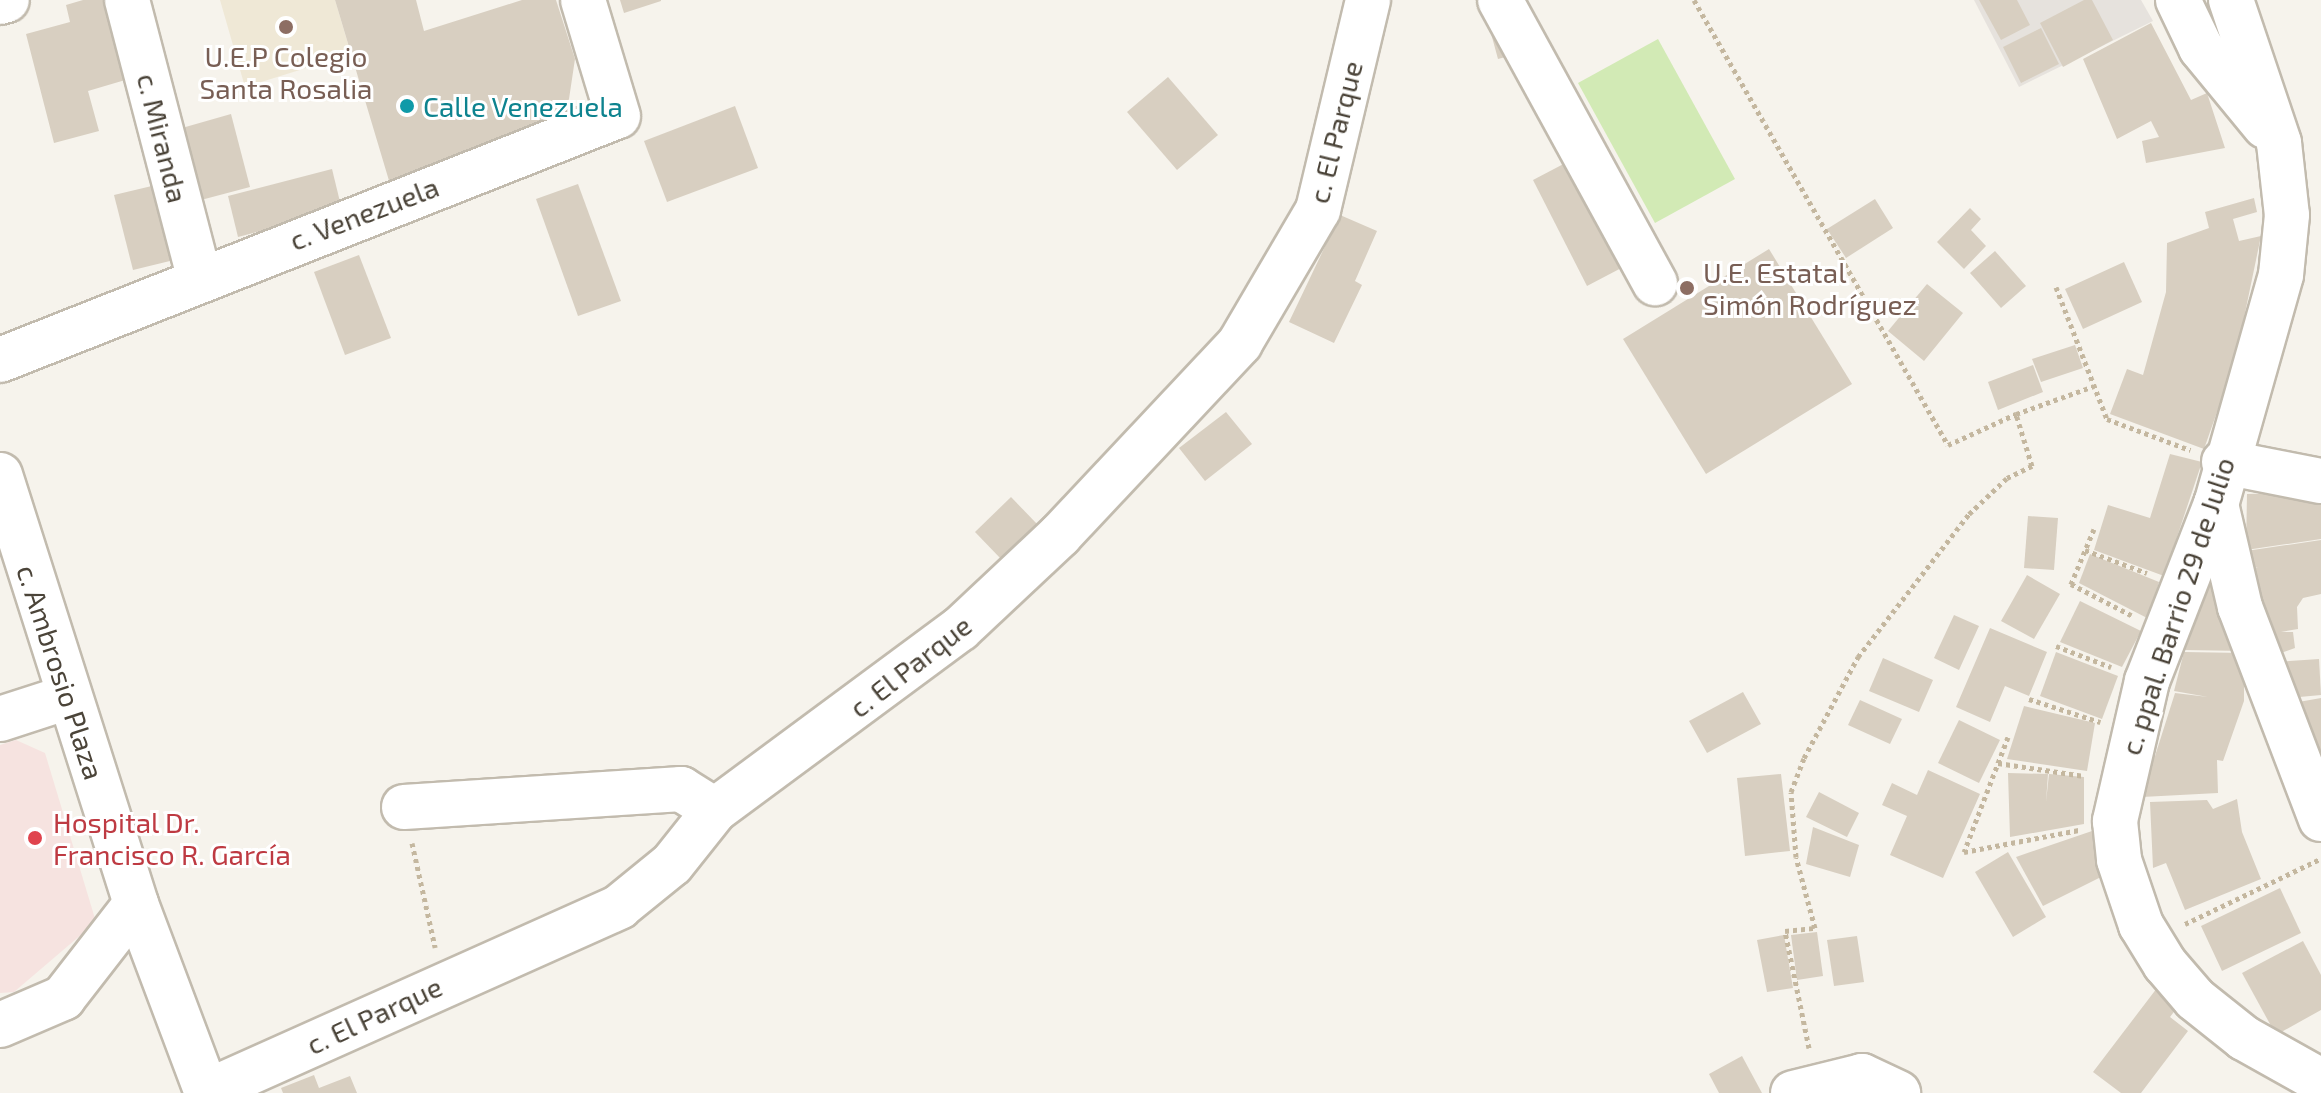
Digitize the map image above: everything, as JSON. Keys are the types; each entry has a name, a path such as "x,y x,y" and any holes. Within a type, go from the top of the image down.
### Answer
{"street":[{"path":"0,2 7,0"},
{"name":"c. Miranda","path":"127,0 199,277"},
{"name":"c. Venezuela","path":"0,360 199,277 618,116 583,0"},
{"name":"c. El Parque","path":"206,1092 443,983 619,907 672,864 715,810 960,629 1060,535 1240,343 1318,210 1368,0"},
{"path":"1500,0 1655,283"},
{"path":"2178,0 2201,48 2279,143"},
{"name":"c. ppal. Barrio 29 de Julio","path":"2231,0 2279,143 2287,215 2281,275 2220,483 2185,588 2147,681 2117,801 2119,860 2150,939 2195,999 2244,1038 2321,1081"},
{"name":"c. Ambrosio Plaza","path":"0,475 136,904 206,1092"},
{"path":"2321,481 2220,483 2240,607 2321,819"},
{"path":"0,719 68,697"},
{"path":"404,807 681,789 715,810"},
{"path":"0,1025 63,998 136,904"},
{"path":"1805,1088 1862,1076 1898,1093"}],"path":[{"path":"1694,0 1948,445 2016,414 2094,386"},
{"path":"2056,287 2107,419 2220,483"},
{"path":"1805,1088 1785,931 1815,928 1796,857 1791,792 1825,710 1858,657 1969,514 2007,478 2032,466 2016,414"},
{"path":"2094,529 2071,584 2168,634"},
{"path":"2085,550 2185,588"},
{"path":"2056,646 2147,681"},
{"path":"2029,699 2134,733"},
{"path":"2008,737 1964,852 2117,801"},
{"path":"1998,763 2117,801"},
{"path":"404,807 443,983"},
{"path":"2150,939 2321,859"}],"shaded area":[{"name":"U.E.P Colegio Santa Rosalia","path":"220,0 335,0 351,54 245,87"},
{"path":"1974,0 2141,0 2153,21 2019,87"},
{"name":"Hospital Dr. Francisco R. García","path":"16,740 45,753 96,922 14,992 0,993 0,745"}],"green space":[{"path":"1658,39 1735,179 1655,223 1578,83"}],"building":[{"path":"83,0 109,0 132,78 88,91 99,131 54,143 26,34 70,22 66,5"},
{"path":"335,0 416,0 424,31 522,0 556,0 575,59 569,99 556,127 390,184"},
{"path":"620,0 661,0 661,1 624,13"},
{"path":"1979,0 2017,0 2030,25 2001,40"},
{"path":"2084,0 2092,0 2113,40 2063,67 2040,23"},
{"path":"1509,21 1517,54 1498,59 1489,26"},
{"path":"2151,23 2191,100 2207,93 2225,148 2146,163 2142,141 2159,137 2151,121 2117,139 2083,59"},
{"path":"2041,28 2059,64 2021,83 2003,47"},
{"path":"1168,77 1218,135 1177,170 1127,112"},
{"path":"735,106 758,168 667,202 644,141"},
{"path":"231,114 250,187 201,200 182,128"},
{"path":"1573,159 1627,265 1587,286 1533,180"},
{"path":"332,169 342,210 238,237 228,196"},
{"path":"578,184 621,301 578,316 536,199"},
{"path":"156,185 174,260 133,270 114,195"},
{"path":"2254,198 2257,212 2233,219 2239,241 2261,236 2235,361 2204,449 2110,414 2127,369 2143,375 2166,292 2167,243 2209,228 2205,212"},
{"path":"1875,199 1893,228 1846,258 1827,229"},
{"path":"1970,208 1981,219 1971,230 1986,246 1964,269 1937,242"},
{"path":"1340,215 1377,231 1355,281 1362,285 1334,343 1289,322"},
{"path":"1769,249 1852,384 1706,474 1623,339"},
{"path":"1995,251 2026,286 2001,308 1970,273"},
{"path":"359,255 391,338 345,355 314,272"},
{"path":"2124,262 2142,302 2083,329 2065,289"},
{"path":"1927,284 1963,313 1924,361 1888,331"},
{"path":"2075,345 2083,368 2041,382 2032,359"},
{"path":"2033,365 2043,392 1998,410 1988,382"},
{"path":"1226,412 1252,444 1205,481 1179,448"},
{"path":"2170,454 2202,462 2164,576 2094,550 2108,505 2150,518"},
{"path":"2321,492 2321,539 2246,550 2247,494"},
{"path":"1011,497 1038,525 1002,560 975,532"},
{"path":"2028,516 2058,518 2054,570 2024,568"},
{"path":"2321,540 2321,594 2303,598 2297,607 2298,629 2281,632 2293,632 2295,648 2267,658 2247,570 2258,567 2246,568 2246,551"},
{"path":"2090,554 2159,582 2149,619 2079,583"},
{"path":"2027,575 2060,594 2034,639 2001,621"},
{"path":"2220,577 2244,651 2184,650 2202,580"},
{"path":"2080,601 2141,631 2122,667 2060,642"},
{"path":"1954,615 1979,626 1959,670 1934,658"},
{"path":"1990,628 2047,652 2029,696 2005,686 1990,722 1956,707"},
{"path":"2056,652 2118,676 2102,719 2040,696"},
{"path":"2184,652 2244,653 2244,701 2223,761 2217,760 2218,793 2142,797 2149,756 2155,756 2175,693 2208,697 2174,691"},
{"path":"1883,658 1933,680 1919,712 1869,691"},
{"path":"2319,659 2321,695 2278,699 2276,662"},
{"path":"1743,692 1761,724 1707,753 1689,721"},
{"path":"2321,698 2321,757 2302,760 2293,703"},
{"path":"1860,700 1902,719 1890,744 1848,725"},
{"path":"2024,706 2095,723 2087,771 2007,759"},
{"path":"1959,720 2000,740 1979,783 1938,763"},
{"path":"1928,770 1980,794 1943,878 1890,855 1907,816 1882,805 1892,783 1917,795"},
{"path":"2008,773 2048,774 2046,802 2049,774 2084,777 2084,824 2010,837"},
{"path":"1781,774 1790,851 1745,856 1737,778"},
{"path":"1819,792 1859,813 1847,837 1806,817"},
{"path":"2237,799 2242,832 2261,879 2185,910 2166,863 2153,868 2150,802 2207,800 2213,809"},
{"path":"1813,827 1859,845 1850,877 1806,864"},
{"path":"2092,831 2109,873 2043,906 2016,857"},
{"path":"2008,852 2046,917 2013,937 1975,872"},
{"path":"2280,888 2301,933 2222,971 2201,926"},
{"path":"1817,932 1823,976 1797,980 1791,935"},
{"path":"1784,935 1793,988 1767,992 1757,940"},
{"path":"1857,936 1864,982 1834,986 1827,940"},
{"path":"2303,941 2321,975 2321,1010 2276,1035 2242,973"},
{"path":"2157,988 2179,1005 2170,1017 2188,1031 2141,1093 2121,1093 2093,1072"},
{"path":"1742,1056 1762,1093 1719,1093 1709,1074"},
{"path":"314,1075 319,1088 350,1076 357,1093 283,1093 281,1088"}],"place":[{"name":"U.E.P Colegio Santa Rosalia","path":"286,27"},
{"name":"Calle Venezuela","path":"407,106"},
{"name":"U.E. Estatal Simón Rodríguez","path":"1687,288"},
{"name":"Hospital Dr. Francisco R. García","path":"35,838"}]}
